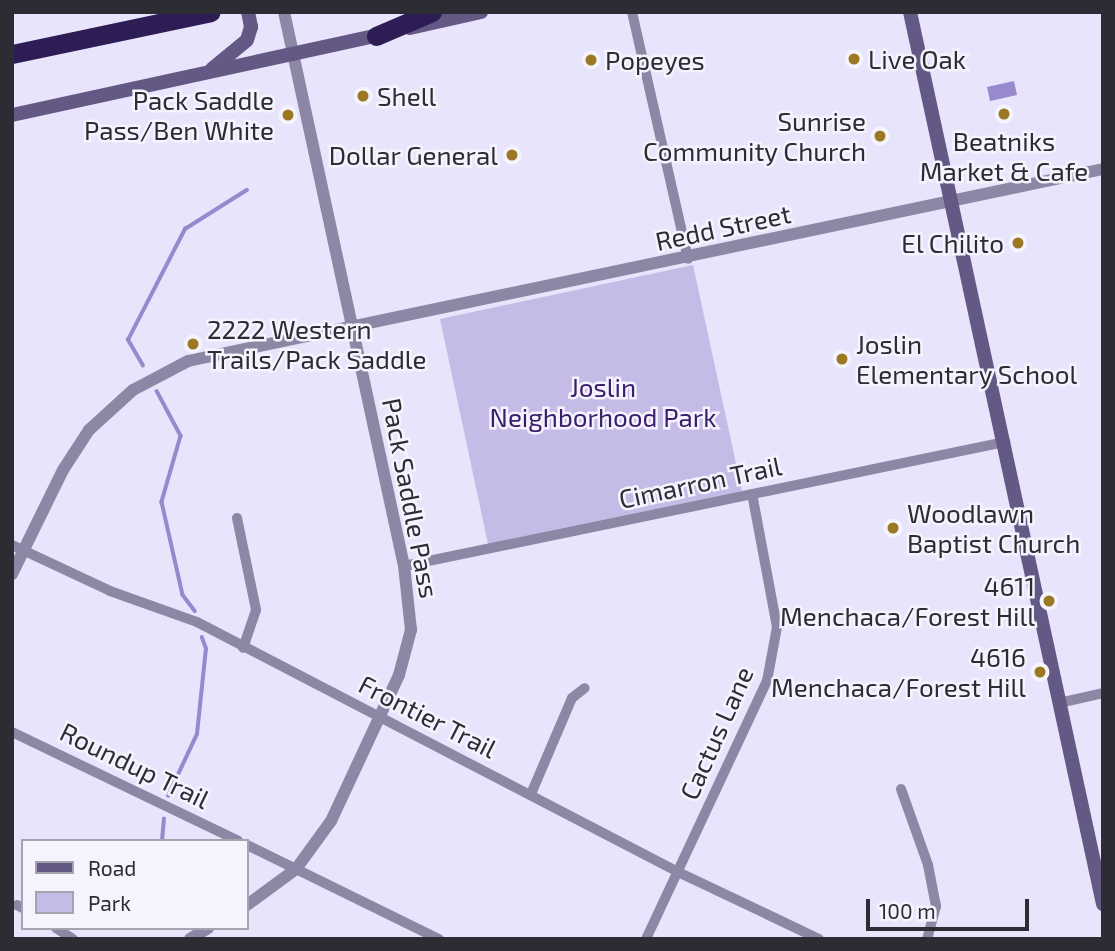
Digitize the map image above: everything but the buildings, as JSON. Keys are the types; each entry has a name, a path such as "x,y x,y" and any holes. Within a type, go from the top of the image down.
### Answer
{"highway":[{"path":"12,54 211,12"},
{"path":"376,36 432,12"}],"main road":[{"path":"208,72 247,40 251,27 248,12"},
{"path":"12,114 481,12"},
{"path":"911,12 1059,703 1097,846 1103,904"}],"street":[{"name":"Pack Saddle Pass","path":"248,904 296,869 331,821 409,645 412,613 284,12"},
{"path":"632,12 688,258"},
{"name":"Redd Street","path":"12,574 18,548 73,452 104,414 142,383 209,354 688,258 1103,169"},
{"name":"Cimarron Trail","path":"404,566 1005,442"},
{"name":"Cactus Lane","path":"646,939 767,681 777,627 752,494"},
{"path":"237,518 256,610 243,648"},
{"name":"Frontier Trail","path":"18,548 126,597 181,614 678,872 819,939"},
{"path":"531,794 572,698 585,688"},
{"path":"1059,703 1103,693"},
{"name":"Roundup Trail","path":"12,732 234,839"},
{"path":"901,789 928,865 936,906 927,939"},
{"path":"248,845 439,939"}],"green space":[{"name":"Joslin Neighborhood Park","path":"693,265 742,491 488,544 440,319"}],"shaded area":[{"path":"1014,81 1017,95 990,101 987,87"}],"waterway":[{"path":"143,366 128,340 185,229 247,190"},
{"path":"157,391 181,436 162,502 183,595 195,611"},
{"path":"168,796 197,734 206,649 202,638"},
{"path":"162,839 164,819"}],"place":[{"name":"Live Oak","path":"854,59"},
{"name":"Popeyes","path":"591,60"},
{"name":"Shell","path":"363,96"},
{"name":"Beatniks Market & Cafe","path":"1004,114"},
{"name":"Pack Saddle Pass/Ben White","path":"288,115"},
{"name":"Sunrise Community Church","path":"880,136"},
{"name":"Dollar General","path":"512,155"},
{"name":"El Chilito","path":"1018,243"},
{"name":"2222 Western Trails/Pack Saddle","path":"193,344"},
{"name":"Joslin Elementary School","path":"842,359"},
{"name":"Woodlawn Baptist Church","path":"893,528"},
{"name":"4611 Menchaca/Forest Hill","path":"1049,601"},
{"name":"4616 Menchaca/Forest Hill","path":"1040,672"}]}
